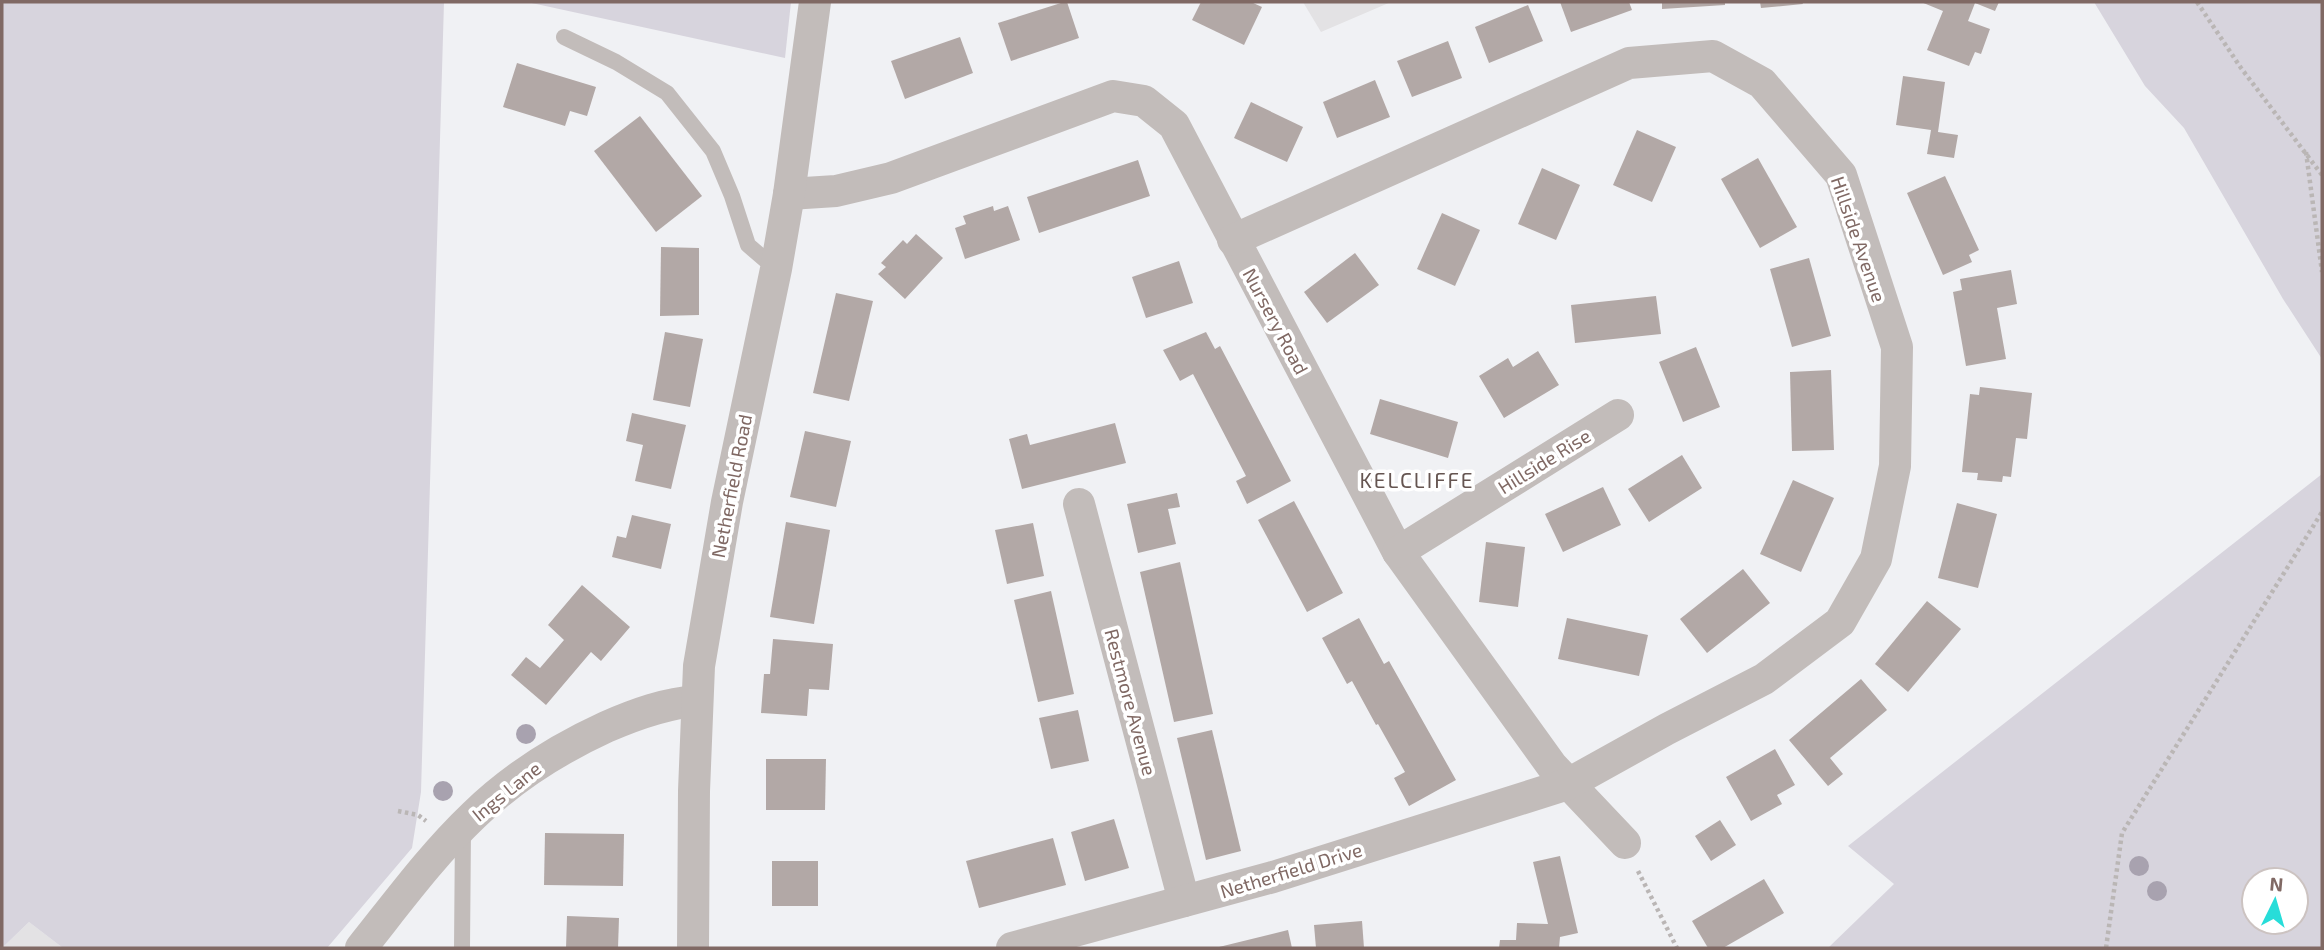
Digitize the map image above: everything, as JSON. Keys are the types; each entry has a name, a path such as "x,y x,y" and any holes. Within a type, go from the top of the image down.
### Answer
{"street":[{"name":"Netherfield Road","path":"693,948 694,791 699,666 727,502 776,269 813,15"},
{"name":"Hillside Avenue","path":"1233,240 1629,62 1713,56 1762,83 1841,176 1897,347 1895,466 1877,559 1840,622 1764,679 1568,784"},
{"name":"Nursery Road","path":"789,194 836,191 891,178 1113,96 1144,101 1174,125 1398,552 1552,766 1625,843"},
{"name":"Hillside Rise","path":"1398,552 1618,415"},
{"name":"Restmore Avenue","path":"1079,504 1184,901"},
{"name":"Ings Lane","path":"360,948 463,825 508,785 582,738 624,719 674,702 698,701"},
{"name":"Netherfield Drive","path":"1012,948 1286,873 1568,784"}],"lane":[{"path":"564,37 616,62 667,93 713,151 732,196 748,245 776,269"},
{"path":"462,948 463,825"}],"path":[{"path":"2197,2 2241,68 2322,176"},
{"path":"2306,152 2322,272"},
{"path":"2106,948 2122,833 2322,512"},
{"path":"1625,843 1677,948"}],"shaded area":[{"path":"2,2 444,2 421,792 412,848 327,948 63,948 29,922 2,948"},
{"path":"527,2 791,2 785,58"},
{"path":"1303,2 1391,2 1321,32"},
{"path":"2094,2 2322,2 2322,359 2283,299 2184,128 2145,86"},
{"path":"2322,474 2322,948 1828,948 1894,884 1848,846"},
{"path":"29,922 63,948 2,948"}],"building":[{"path":"1067,2 1079,38 1011,61 998,23"},
{"path":"1201,2 1251,2 1262,7 1244,45 1192,20"},
{"path":"1560,2 1629,2 1632,10 1571,32"},
{"path":"1662,2 1725,2 1725,5 1662,9"},
{"path":"1760,2 1802,2 1803,4 1761,8"},
{"path":"1921,2 1999,2 1995,11 1975,3 1968,21 1990,29 1981,54 1975,52 1969,66 1927,50 1943,11"},
{"path":"1528,5 1543,41 1489,63 1475,27"},
{"path":"960,37 973,73 905,99 891,61"},
{"path":"1448,41 1462,78 1412,97 1397,61"},
{"path":"517,63 596,87 587,116 570,111 565,126 503,107"},
{"path":"1903,76 1945,82 1938,132 1958,135 1954,158 1927,154 1931,130 1896,125"},
{"path":"1375,80 1390,117 1337,138 1323,102"},
{"path":"1251,102 1303,127 1287,162 1234,138"},
{"path":"640,116 702,196 656,232 594,151"},
{"path":"1637,130 1676,147 1652,202 1613,185"},
{"path":"1758,158 1797,227 1760,248 1721,179"},
{"path":"1138,160 1150,196 1039,233 1027,197"},
{"path":"1542,168 1580,185 1556,240 1518,224"},
{"path":"1945,176 1979,250 1969,255 1972,262 1943,275 1907,193"},
{"path":"993,206 994,211 1008,206 1020,240 965,259 955,228 966,224 963,216"},
{"path":"1442,213 1480,230 1455,286 1417,269"},
{"path":"916,234 943,258 905,299 878,274 886,267 881,263 903,240 907,244"},
{"path":"661,247 699,248 699,315 660,316"},
{"path":"1355,253 1379,285 1327,323 1304,292"},
{"path":"1809,258 1831,336 1792,347 1770,269"},
{"path":"1179,261 1193,303 1146,318 1132,277"},
{"path":"2011,270 2017,304 1997,308 2006,359 1966,366 1953,292 1962,290 1960,279"},
{"path":"836,293 873,301 849,401 813,393"},
{"path":"1656,296 1661,334 1575,343 1571,305"},
{"path":"665,332 703,339 690,407 653,400"},
{"path":"1206,332 1215,349 1220,346 1291,481 1247,504 1236,481 1246,476 1193,374 1180,381 1163,350"},
{"path":"1696,347 1720,407 1683,422 1659,362"},
{"path":"1538,351 1559,385 1504,418 1479,376 1508,358 1513,367"},
{"path":"1831,370 1834,450 1792,451 1790,372"},
{"path":"1980,387 2032,393 2027,439 2016,438 2011,477 2003,476 2002,482 1977,480 1978,473 1962,472 1970,394 1979,395"},
{"path":"1380,399 1458,422 1448,458 1370,434"},
{"path":"632,413 686,425 671,489 635,481 643,445 626,441"},
{"path":"1115,423 1126,463 1022,489 1009,439 1027,434 1030,445"},
{"path":"805,431 851,441 836,507 790,497"},
{"path":"1682,455 1702,488 1649,522 1628,489"},
{"path":"1793,480 1834,498 1801,572 1760,554"},
{"path":"1603,487 1621,525 1563,552 1545,514"},
{"path":"1177,493 1180,507 1168,509 1176,544 1138,553 1127,504"},
{"path":"1294,501 1343,593 1307,612 1258,520"},
{"path":"1957,503 1997,514 1978,588 1938,578"},
{"path":"632,515 671,524 661,569 612,557 617,536 626,538"},
{"path":"786,522 830,530 814,624 770,617"},
{"path":"1033,523 1044,576 1007,584 995,530"},
{"path":"1486,542 1525,547 1518,607 1479,602"},
{"path":"1180,562 1213,714 1174,722 1140,572"},
{"path":"1743,569 1770,603 1707,653 1680,619"},
{"path":"582,585 630,627 601,661 591,652 546,705 511,675 526,657 540,668 564,640 548,625"},
{"path":"1051,591 1074,694 1038,702 1014,600"},
{"path":"1927,601 1961,629 1908,692 1875,664"},
{"path":"1359,618 1384,664 1389,661 1456,780 1409,806 1394,778 1405,772 1352,681 1347,684 1322,638"},
{"path":"1567,618 1648,635 1639,676 1558,659"},
{"path":"773,639 833,644 829,690 809,689 807,716 761,713 764,674 770,674"},
{"path":"1861,679 1887,710 1830,758 1843,774 1828,786 1789,740"},
{"path":"1078,710 1089,761 1051,769 1039,718"},
{"path":"1212,730 1241,851 1206,860 1177,738"},
{"path":"1775,749 1795,785 1777,795 1782,804 1751,821 1726,777"},
{"path":"766,759 826,759 825,810 766,810"},
{"path":"1114,819 1129,868 1085,881 1071,832"},
{"path":"1720,820 1736,845 1711,861 1695,836"},
{"path":"545,833 624,834 623,886 544,885"},
{"path":"1053,838 1066,885 979,908 966,861"},
{"path":"1560,856 1578,933 1560,937 1559,948 1499,948 1500,940 1516,940 1517,923 1548,924 1533,862"},
{"path":"772,861 818,861 818,906 772,906"},
{"path":"1764,879 1784,913 1723,948 1708,948 1692,921"},
{"path":"567,916 619,918 618,948 566,948"},
{"path":"1362,921 1364,948 1316,948 1314,925"},
{"path":"1288,930 1292,948 1219,947"}],"district":[{"name":"KELCLIFFE","path":"1417,479"}]}
